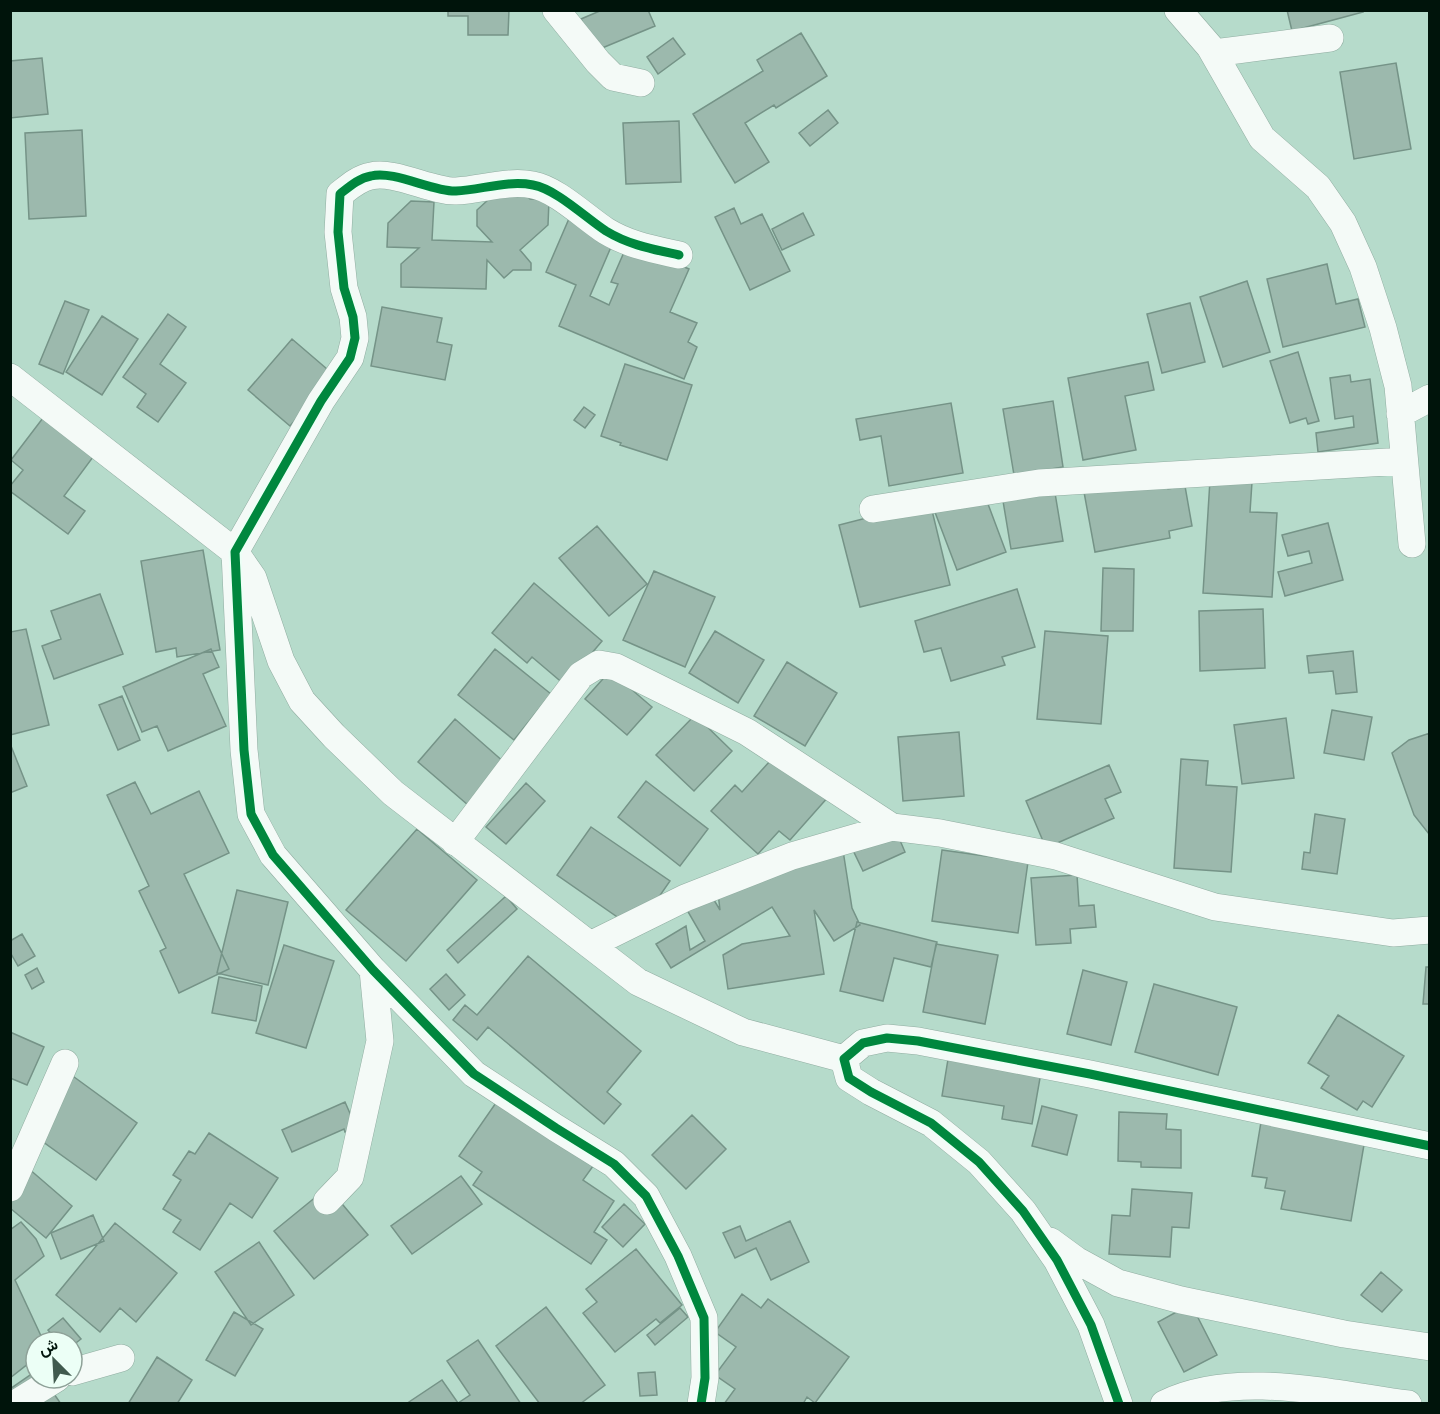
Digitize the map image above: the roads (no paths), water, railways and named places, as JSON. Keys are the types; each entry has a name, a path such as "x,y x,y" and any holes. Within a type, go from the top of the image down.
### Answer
{"street":[{"path":"556,10 598,62 614,77 642,83"},
{"path":"1178,10 1214,53 1262,138 1318,187 1343,223 1363,267 1383,328 1398,386 1412,544"},
{"path":"1214,53 1330,38"},
{"path":"679,255 629,244 556,195 533,185 489,185 454,191 372,175 354,183 340,195 338,232 344,288 354,327 355,338 350,358 321,401 235,552 244,750 251,814 273,855 373,970 474,1074 614,1164 646,1196 678,1256 704,1318 705,1378 701,1404"},
{"path":"10,377 235,552 253,578 281,660 302,701 334,736 393,793 638,982 743,1032 844,1059"},
{"path":"1400,414 1430,398"},
{"path":"873,509 1039,483 1404,461"},
{"path":"455,842 580,675 599,664 616,667 747,732 892,827"},
{"path":"590,945 685,898 792,856 892,827 940,833 1056,856 1215,907 1393,933 1430,930"},
{"path":"327,1202 350,1177 380,1041 373,970"},
{"path":"844,1059 863,1043 886,1038 918,1041 1090,1074 1430,1146"},
{"path":"844,1059 849,1078 931,1123 979,1162 1023,1211 1057,1260 1090,1325 1119,1404"},
{"path":"10,1188 65,1062"},
{"path":"1037,1231 1076,1260 1118,1283 1181,1300 1344,1334 1430,1347"},
{"path":"84,1369 121,1358"},
{"path":"1167,1403 1198,1391 1234,1385 1277,1386 1408,1404"},
{"path":"15,1404 38,1390"}]}
